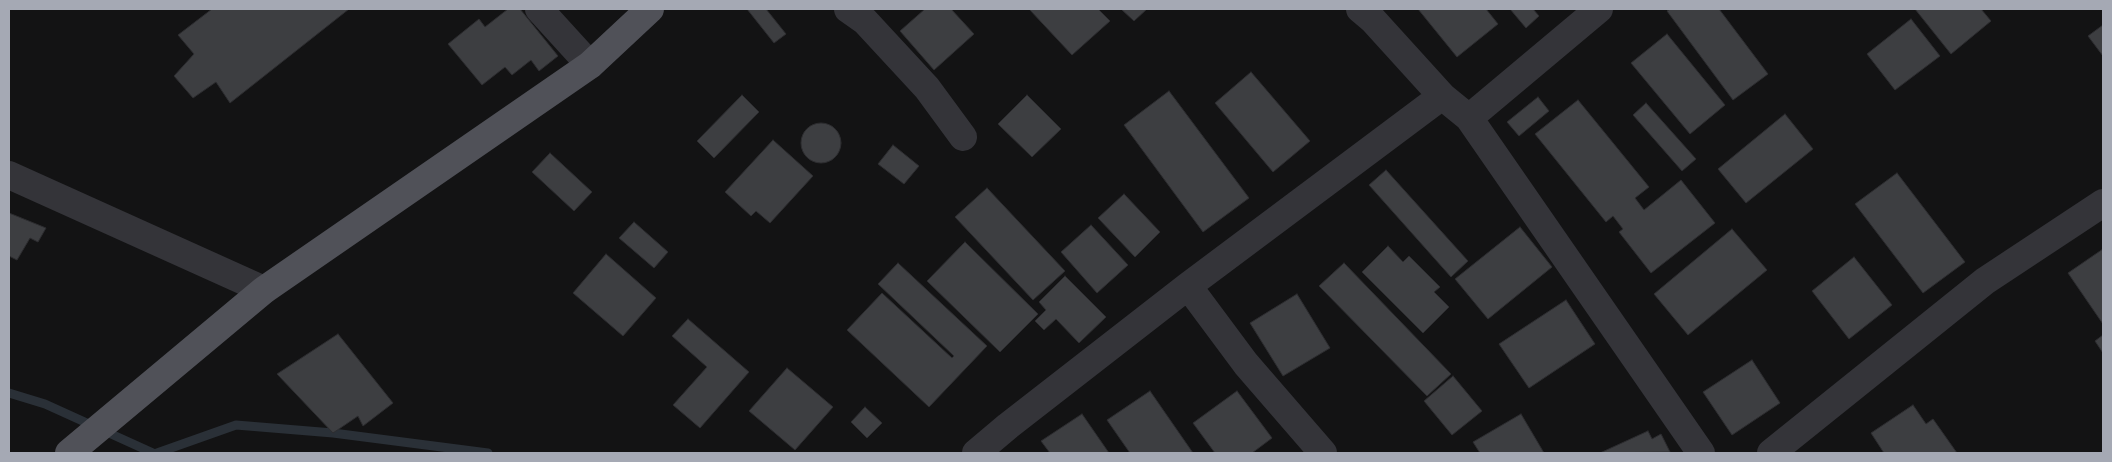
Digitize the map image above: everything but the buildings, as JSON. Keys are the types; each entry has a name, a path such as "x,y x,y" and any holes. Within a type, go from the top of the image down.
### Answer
{"main road":[{"path":"72,451 264,290 590,65 650,9"}],"street":[{"path":"539,9 590,65"},
{"path":"848,9 865,21 927,88 963,136"},
{"path":"1360,9 1373,20 1442,96 1469,118 1701,453"},
{"path":"1469,118 1599,9"},
{"path":"976,453 1188,286 1442,96"},
{"path":"9,175 264,290"},
{"path":"1771,453 1985,280 2103,204"},
{"path":"1188,286 1246,364 1323,453"}],"waterway":[{"path":"9,393 45,404 153,453"},
{"path":"157,453 236,425 333,433 488,453"}]}
